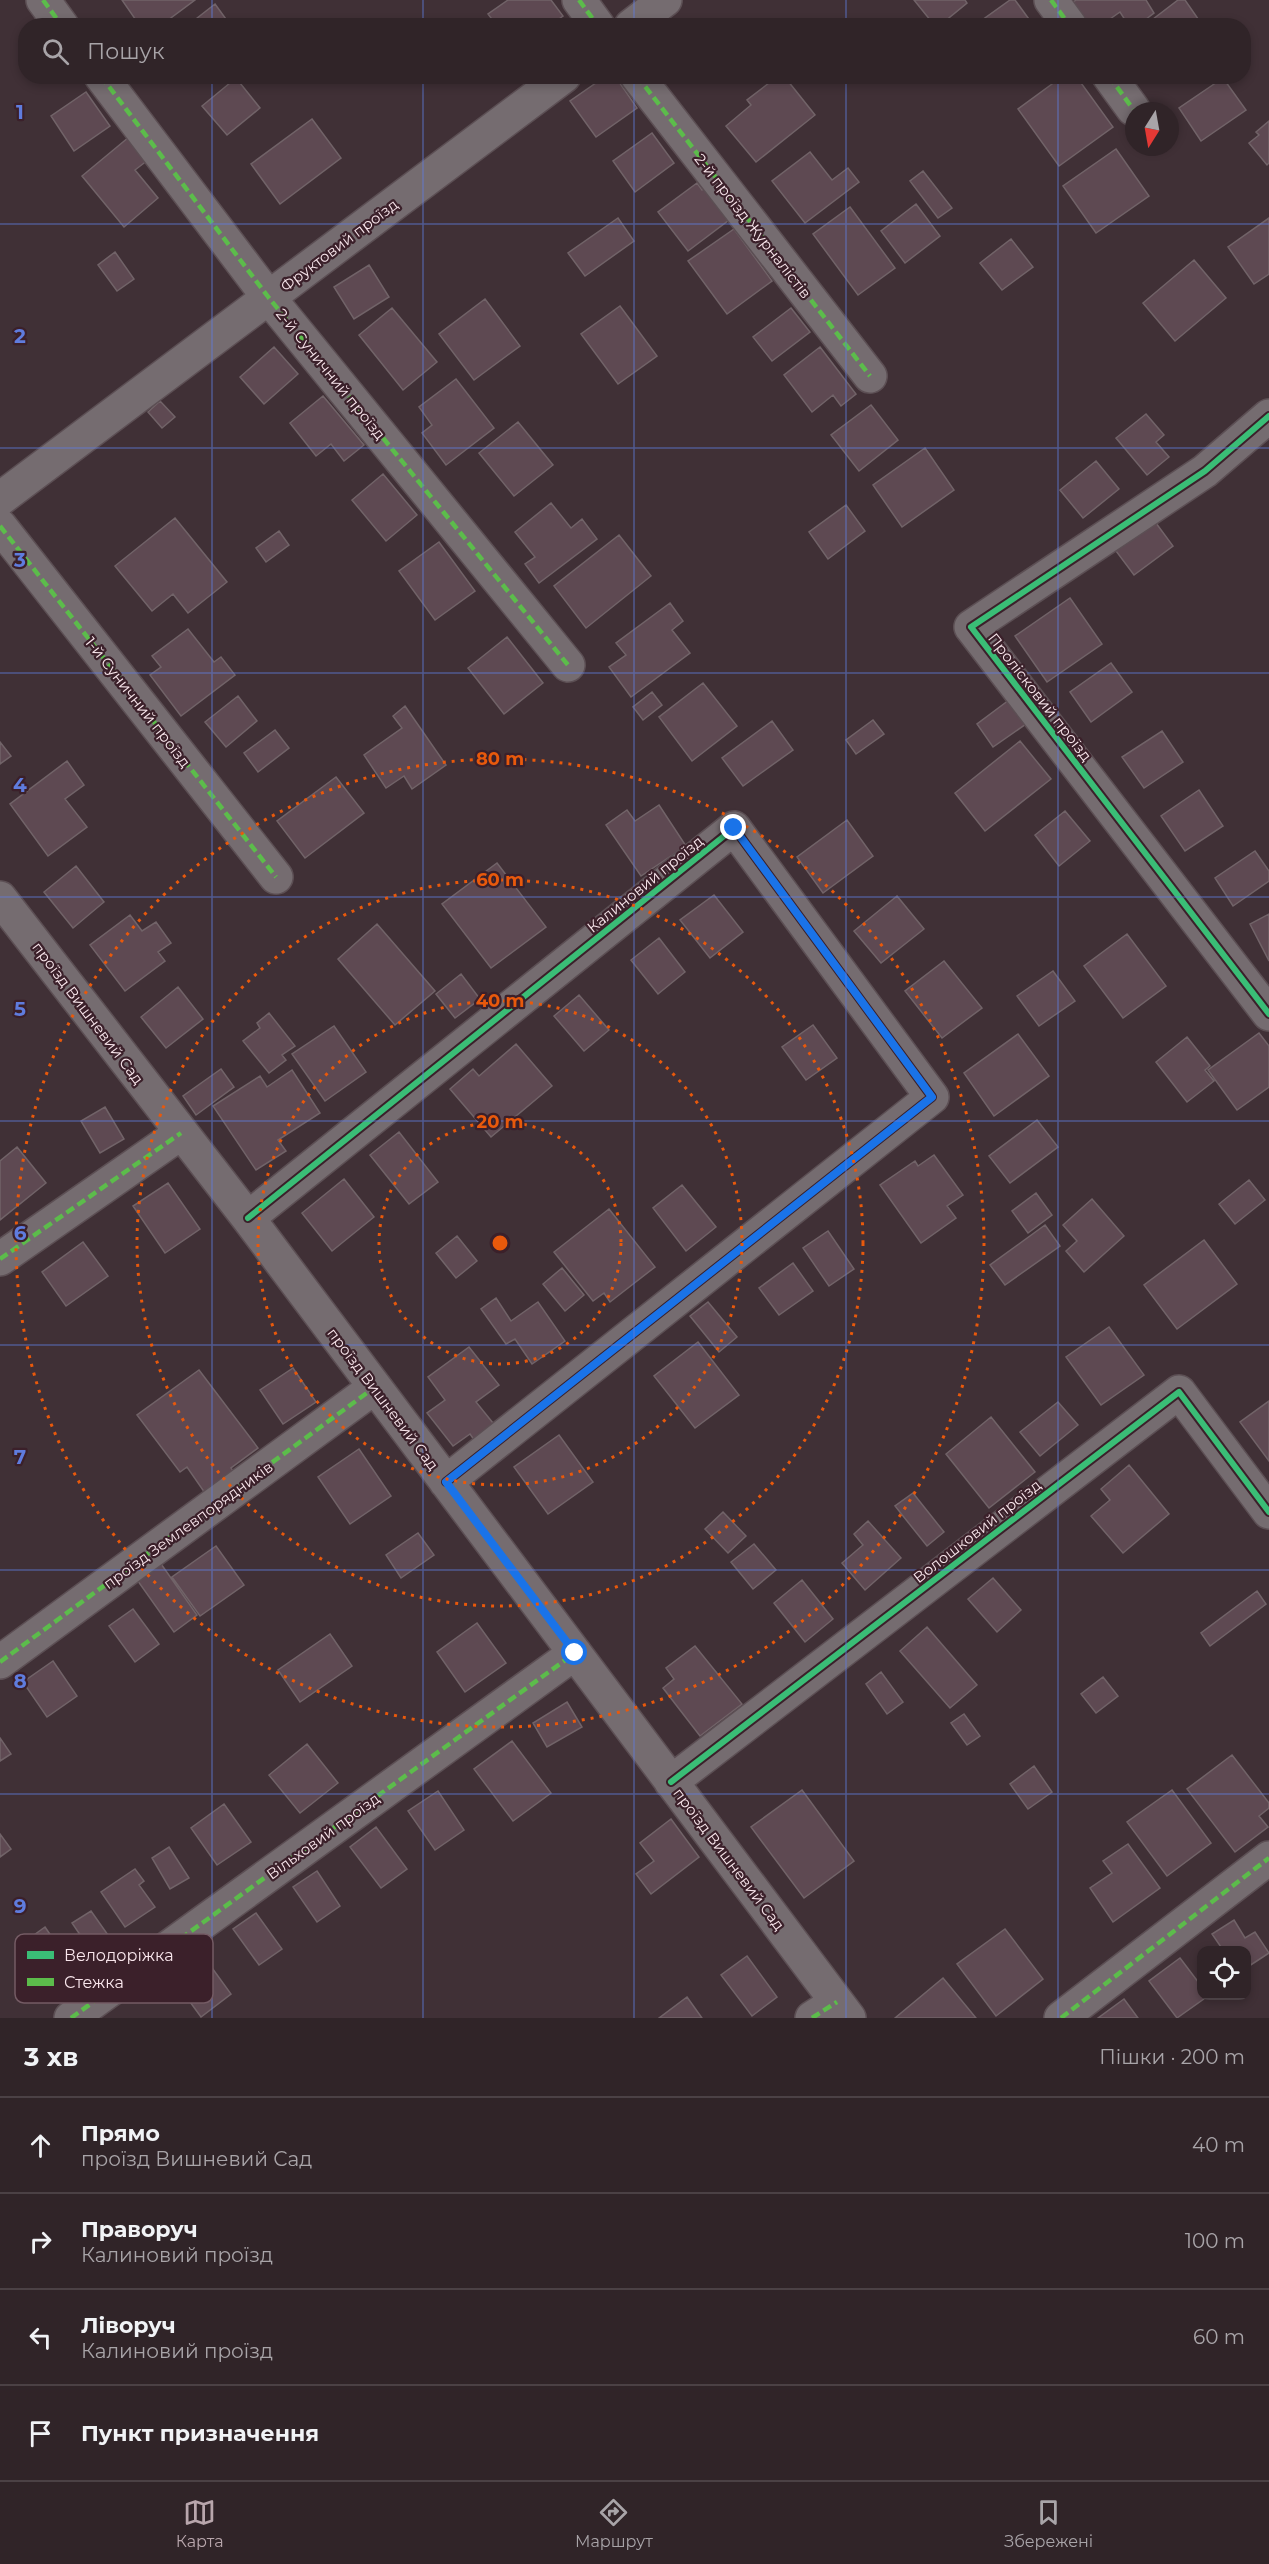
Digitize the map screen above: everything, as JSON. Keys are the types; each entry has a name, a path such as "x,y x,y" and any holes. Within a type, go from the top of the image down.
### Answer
{"street":[{"path":"43,0 56,18"},
{"path":"579,0 592,18"},
{"path":"641,18 665,0"},
{"path":"1051,0 1064,18"},
{"name":"2-й Суничний проїзд","path":"107,84 269,298 568,665"},
{"name":"Фруктовий проїзд","path":"0,499 553,84"},
{"name":"2-й проїзд Журналістів","path":"643,84 870,376"},
{"path":"1114,84 1127,102"},
{"name":"Пролісковий проїзд","path":"1269,416 1205,471 971,627 1269,1014"},
{"name":"1-й Суничний проїзд","path":"0,526 276,877"},
{"name":"Калиновий проїзд","path":"248,1218 734,828 932,1097 446,1482"},
{"name":"проїзд Вишневий Сад","path":"0,898 248,1218 575,1653 671,1782 833,2012"},
{"path":"0,1259 181,1133"},
{"name":"проїзд Землевпорядників","path":"0,1662 375,1388"},
{"name":"Волошковий проїзд","path":"671,1782 1179,1392 1269,1512"},
{"name":"Вільховий проїзд","path":"187,1934 575,1653"},
{"path":"1061,2018 1269,1858"},
{"name":"Вільховий проїзд","path":"71,2018 92,2003"}],"building":[{"path":"122,0 195,0 171,18 134,18"},
{"path":"508,0 551,0 563,16 560,18 491,18 488,14"},
{"path":"914,0 965,0 967,3 949,18 929,18"},
{"path":"1010,0 1015,0 1028,18 985,18"},
{"path":"1076,0 1146,0 1154,13 1147,18 1124,18 1120,12 1111,18 1082,18 1072,3"},
{"path":"1178,0 1185,0 1197,18 1154,18"},
{"path":"215,4 225,18 197,18"},
{"path":"229,84 241,84 260,108 227,135 202,106"},
{"path":"594,84 620,84 637,108 596,137 570,101"},
{"path":"768,84 790,84 815,115 756,162 726,126 751,105 747,100"},
{"path":"1052,84 1082,84 1113,127 1059,166 1018,109"},
{"path":"1214,84 1227,84 1246,110 1201,141 1179,108"},
{"path":"86,92 110,126 74,151 51,116"},
{"path":"312,119 341,158 280,204 251,164"},
{"path":"1269,121 1269,163 1267,165 1249,143 1259,135 1256,132"},
{"path":"652,133 674,163 635,192 613,161"},
{"path":"129,137 148,160 135,170 158,198 124,227 82,176"},
{"path":"1116,149 1149,196 1096,233 1063,186"},
{"path":"810,152 832,180 848,168 859,182 805,223 772,181"},
{"path":"923,171 952,208 938,218 910,181"},
{"path":"697,183 702,190 709,185 733,217 688,251 658,212"},
{"path":"916,204 940,236 905,263 881,231"},
{"path":"850,207 895,268 858,295 813,234"},
{"path":"618,218 634,241 585,276 568,253"},
{"path":"1269,218 1269,274 1254,284 1228,247"},
{"path":"734,229 772,281 727,314 688,261"},
{"path":"1011,239 1033,267 1002,290 980,263"},
{"path":"115,252 134,279 117,291 98,265"},
{"path":"1194,260 1226,298 1175,341 1143,303"},
{"path":"369,265 389,297 354,319 334,287"},
{"path":"485,299 520,346 474,380 439,334"},
{"path":"620,306 657,356 618,384 581,334"},
{"path":"392,308 437,362 403,390 359,335"},
{"path":"791,308 810,332 772,361 753,337"},
{"path":"274,347 298,374 264,404 240,377"},
{"path":"820,347 856,394 841,406 833,395 812,412 784,375"},
{"path":"456,379 494,428 446,465 422,433 432,425 419,407"},
{"path":"323,396 364,445 344,461 331,444 316,456 290,423"},
{"path":"160,401 175,417 162,428 148,412"},
{"path":"871,405 898,440 859,471 831,435"},
{"path":"1146,414 1164,435 1156,442 1169,457 1147,475 1116,438"},
{"path":"518,422 553,465 514,496 479,453"},
{"path":"925,448 954,490 902,527 873,485"},
{"path":"1096,461 1119,489 1083,518 1060,490"},
{"path":"383,474 417,515 386,541 352,500"},
{"path":"551,503 571,528 582,519 597,539 539,583 525,564 535,557 515,532"},
{"path":"846,505 865,531 828,559 809,532"},
{"path":"175,518 227,582 188,613 173,594 152,611 115,566"},
{"path":"1153,519 1173,546 1134,575 1113,547"},
{"path":"279,531 289,545 266,562 256,548"},
{"path":"619,535 651,576 586,628 554,586"},
{"path":"439,542 475,591 435,620 399,571"},
{"path":"1070,598 1102,644 1047,682 1015,636"},
{"path":"670,603 683,621 672,630 690,653 631,697 609,667 626,655 616,643"},
{"path":"188,629 214,662 221,657 235,675 181,716 150,675 161,667 152,656"},
{"path":"507,637 543,683 504,714 468,668"},
{"path":"1111,663 1132,692 1091,722 1070,692"},
{"path":"703,683 737,726 692,761 659,717"},
{"path":"652,692 662,705 643,720 633,707"},
{"path":"238,696 257,721 226,747 205,722"},
{"path":"1009,700 1026,724 993,747 977,724"},
{"path":"405,706 446,765 412,789 404,776 386,788 364,755 402,728 393,716"},
{"path":"873,720 884,734 856,754 846,740"},
{"path":"772,721 793,750 743,786 722,758"},
{"path":"275,730 289,748 258,772 244,753"},
{"path":"1162,731 1183,762 1144,788 1122,757"},
{"path":"1020,741 1051,779 985,831 955,793"},
{"path":"0,742 11,756 0,764"},
{"path":"67,761 84,785 65,799 87,827 48,856 10,804"},
{"path":"336,777 364,813 305,858 277,821"},
{"path":"1199,790 1223,826 1185,851 1161,816"},
{"path":"659,805 686,846 641,876 606,825 627,810 635,821"},
{"path":"1065,811 1090,841 1059,866 1035,835"},
{"path":"847,820 873,856 823,893 797,857"},
{"path":"1255,851 1269,871 1269,881 1233,906 1215,878"},
{"path":"497,863 546,927 491,968 442,904"},
{"path":"76,866 104,902 73,928 44,892"},
{"path":"714,895 743,932 710,958 680,920"},
{"path":"897,896 924,929 881,963 854,931"},
{"path":"1269,914 1269,961 1250,924"},
{"path":"130,915 142,931 156,922 171,943 158,952 165,961 125,991 90,945"},
{"path":"377,924 435,991 395,1025 338,959"},
{"path":"1127,934 1166,986 1123,1018 1084,966"},
{"path":"659,938 685,972 658,994 631,960"},
{"path":"944,961 982,1008 942,1038 905,991"},
{"path":"1053,971 1075,1001 1039,1026 1017,996"},
{"path":"461,974 480,999 455,1018 436,994"},
{"path":"178,987 203,1019 166,1048 141,1017"},
{"path":"579,995 609,1030 584,1051 554,1016"},
{"path":"269,1013 295,1046 282,1055 286,1060 269,1073 243,1041 260,1028 257,1023"},
{"path":"813,1025 837,1058 806,1080 782,1047"},
{"path":"334,1026 366,1072 325,1101 292,1054"},
{"path":"1259,1033 1269,1046 1269,1087 1237,1110 1208,1070"},
{"path":"1018,1034 1049,1076 994,1116 964,1073"},
{"path":"1187,1037 1210,1066 1205,1070 1214,1081 1187,1102 1156,1062"},
{"path":"516,1044 552,1086 491,1137 450,1089 473,1069 479,1076"},
{"path":"221,1069 234,1087 196,1115 183,1096"},
{"path":"292,1070 320,1113 278,1140 286,1151 256,1170 213,1106 260,1076 267,1087"},
{"path":"105,1107 124,1139 100,1153 81,1121"},
{"path":"1037,1120 1058,1147 1010,1183 989,1156"},
{"path":"399,1132 438,1182 409,1204 370,1155"},
{"path":"17,1147 46,1183 0,1220 0,1161"},
{"path":"934,1155 963,1195 947,1206 956,1218 921,1243 880,1185 915,1161 918,1166"},
{"path":"344,1179 374,1217 332,1251 302,1213"},
{"path":"1249,1180 1265,1200 1235,1224 1219,1204"},
{"path":"168,1183 200,1229 165,1253 133,1206"},
{"path":"682,1185 716,1227 686,1251 653,1208"},
{"path":"1036,1193 1052,1215 1028,1233 1012,1211"},
{"path":"1092,1199 1124,1236 1084,1272 1066,1251 1077,1241 1063,1225"},
{"path":"609,1209 655,1267 610,1302 604,1293 593,1301 554,1252"},
{"path":"1045,1225 1060,1246 1005,1285 990,1265"},
{"path":"828,1231 854,1269 829,1286 803,1248"},
{"path":"457,1236 477,1261 456,1278 436,1253"},
{"path":"1204,1240 1237,1284 1177,1329 1144,1285"},
{"path":"83,1242 108,1276 66,1306 42,1272"},
{"path":"793,1263 813,1291 779,1315 759,1288"},
{"path":"562,1268 584,1295 565,1311 543,1284"},
{"path":"496,1298 511,1321 538,1302 565,1341 532,1364 515,1339 506,1344 481,1309"},
{"path":"708,1302 737,1337 719,1352 690,1316"},
{"path":"1109,1327 1144,1375 1101,1405 1066,1357"},
{"path":"698,1342 739,1395 695,1428 654,1376"},
{"path":"469,1347 499,1385 476,1402 497,1428 477,1444 470,1434 453,1446 427,1413 445,1400 428,1377"},
{"path":"293,1368 316,1402 283,1424 260,1390"},
{"path":"199,1370 258,1448 231,1468 236,1475 207,1496 187,1467 180,1472 137,1415"},
{"path":"1269,1401 1269,1461 1240,1422"},
{"path":"1058,1402 1078,1425 1040,1456 1020,1432"},
{"path":"991,1417 1035,1472 989,1508 946,1454"},
{"path":"559,1435 593,1482 548,1514 514,1467"},
{"path":"359,1449 391,1496 350,1524 318,1477"},
{"path":"1129,1465 1169,1514 1123,1553 1091,1516 1110,1500 1101,1489"},
{"path":"913,1493 944,1532 927,1546 895,1506"},
{"path":"723,1512 746,1536 728,1553 705,1529"},
{"path":"868,1521 901,1558 865,1590 842,1563 863,1545 854,1534"},
{"path":"418,1533 434,1555 401,1578 386,1555"},
{"path":"754,1544 776,1570 753,1589 731,1562"},
{"path":"216,1546 244,1585 200,1616 172,1577"},
{"path":"159,1561 197,1615 174,1632 135,1577"},
{"path":"993,1578 1021,1610 997,1632 968,1599"},
{"path":"802,1580 833,1619 805,1642 774,1603"},
{"path":"1257,1591 1266,1604 1210,1646 1201,1633"},
{"path":"133,1609 159,1644 135,1662 109,1626"},
{"path":"477,1623 506,1663 465,1692 437,1652"},
{"path":"927,1627 977,1685 950,1708 900,1651"},
{"path":"330,1634 352,1666 300,1702 278,1670"},
{"path":"695,1646 742,1704 700,1736 663,1688 674,1679 666,1668"},
{"path":"53,1661 77,1696 47,1717 23,1682"},
{"path":"881,1672 903,1702 887,1714 866,1684"},
{"path":"1103,1677 1118,1696 1096,1713 1081,1694"},
{"path":"567,1702 582,1727 547,1747 533,1723"},
{"path":"964,1714 980,1736 967,1745 951,1723"},
{"path":"0,1738 11,1754 0,1761"},
{"path":"512,1741 551,1793 513,1821 474,1769"},
{"path":"307,1744 338,1783 300,1813 269,1775"},
{"path":"1232,1755 1269,1803 1269,1808 1259,1816 1268,1827 1235,1852 1187,1789"},
{"path":"1034,1766 1052,1792 1028,1809 1010,1784"},
{"path":"802,1790 854,1861 804,1898 751,1827"},
{"path":"1172,1790 1211,1843 1167,1876 1127,1822"},
{"path":"438,1791 464,1830 435,1850 408,1811"},
{"path":"224,1804 251,1842 217,1865 191,1828"},
{"path":"671,1819 699,1857 651,1894 636,1874 654,1861 640,1843"},
{"path":"376,1827 407,1869 381,1888 350,1847"},
{"path":"0,1834 11,1849 0,1857"},
{"path":"1128,1844 1160,1888 1113,1922 1090,1888 1112,1873 1103,1861"},
{"path":"169,1847 189,1878 170,1889 152,1858"},
{"path":"135,1869 144,1881 139,1885 155,1907 125,1927 101,1892"},
{"path":"317,1871 340,1906 317,1922 293,1887"},
{"path":"91,1911 107,1934 79,1934 72,1923"},
{"path":"256,1913 282,1949 259,1965 233,1929"},
{"path":"1234,1920 1245,1938 1255,1932 1269,1953 1251,1965 1251,1946 1220,1946 1212,1934"},
{"path":"45,1927 50,1934 35,1934"},
{"path":"1005,1929 1043,1979 996,2016 957,1964"},
{"path":"747,1956 777,1997 752,2016 721,1975"},
{"path":"1180,1958 1197,1980 1197,2000 1202,2000 1177,2018 1149,1981"},
{"path":"213,1969 231,1994 201,2017 191,2003 213,2003"},
{"path":"943,1978 976,2018 895,2018"},
{"path":"687,1997 702,2018 659,2018"},
{"path":"1124,1999 1138,2018 1098,2018"}],"marked path":[{"path":"43,0 56,18"},
{"path":"579,0 592,18"},
{"path":"1051,0 1064,18"},
{"path":"107,84 269,298 568,665"},
{"path":"643,84 870,376"},
{"path":"1115,84 1128,102"},
{"path":"0,526 276,877"},
{"path":"0,1259 181,1133"},
{"path":"0,1662 375,1387"},
{"path":"187,1934 575,1653"},
{"path":"1061,2018 1269,1858"},
{"path":"812,2018 837,2002"},
{"path":"71,2018 92,2003"}],"cycle path":[{"path":"1269,416 1205,471 971,627 1269,1014"},
{"path":"248,1218 734,828 932,1097 446,1482"},
{"path":"671,1782 1179,1392 1269,1512"}],"route":[{"path":"575,1653 446,1482 932,1097 734,828"}]}
